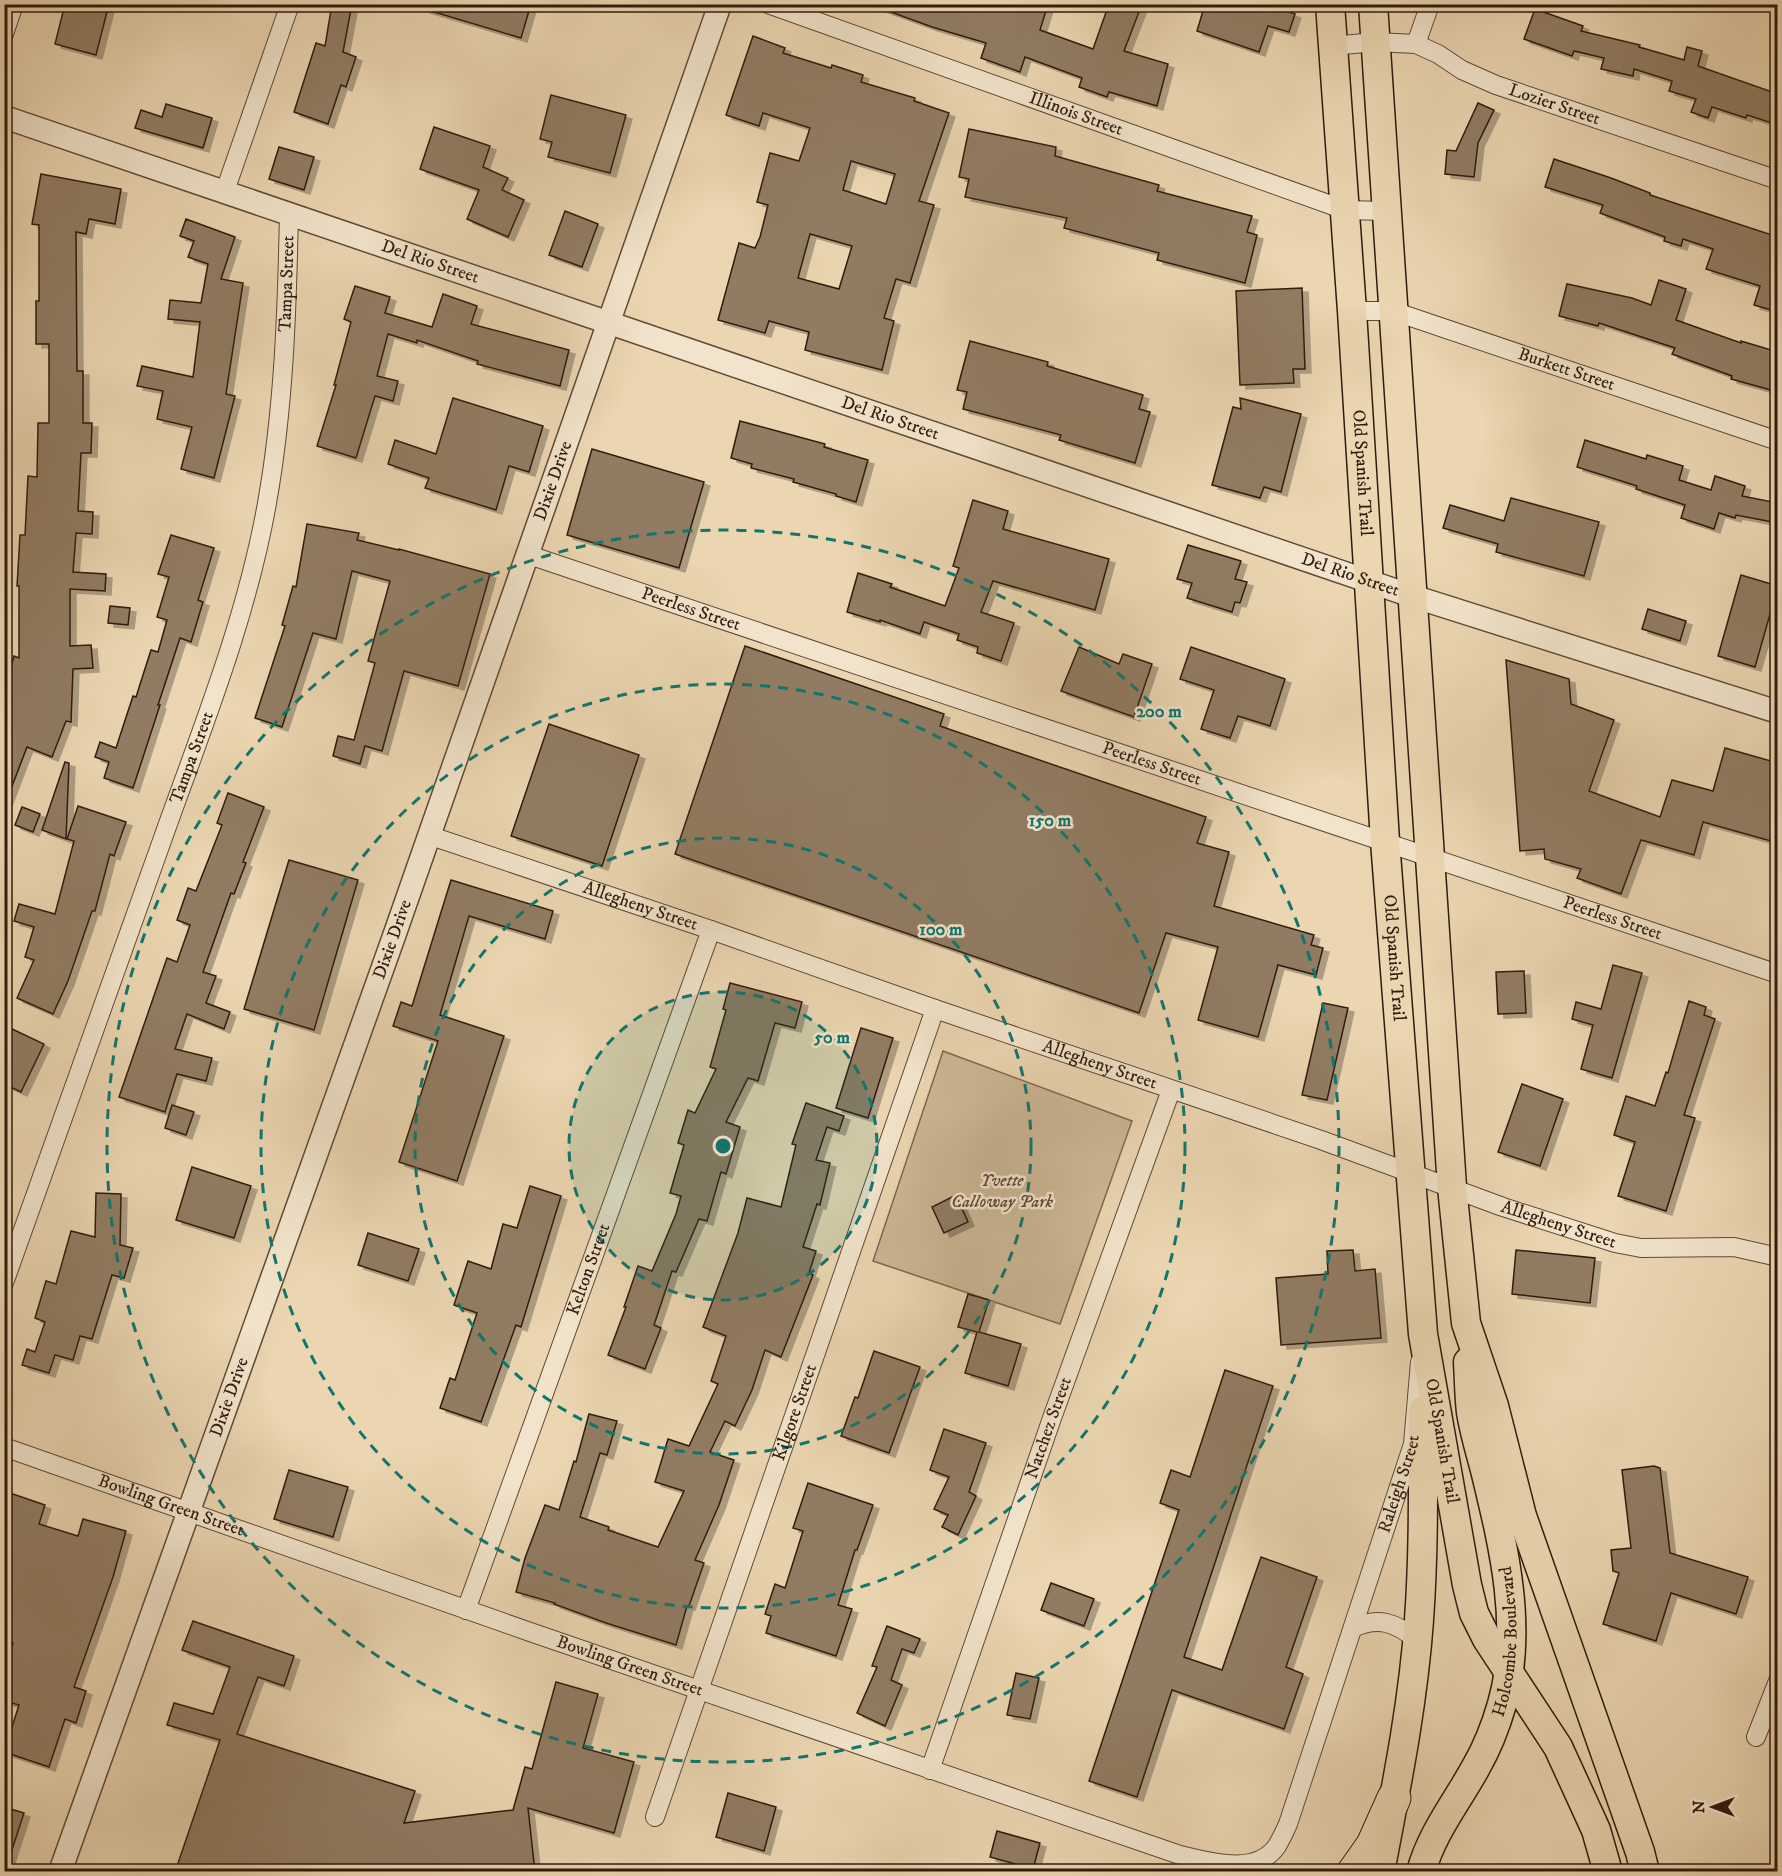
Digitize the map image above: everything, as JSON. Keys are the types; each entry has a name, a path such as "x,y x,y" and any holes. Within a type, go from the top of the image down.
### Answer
{"highway":[{"path":"1354,1872 1373,1845 1394,1798"}],"main road":[{"name":"Old Spanish Trail","path":"1330,4 1352,311 1385,841 1423,1334 1467,1585 1474,1613 1487,1639 1558,1747 1596,1830 1608,1872"},
{"path":"1372,4 1452,1187 1466,1323 1494,1406 1522,1516 1640,1852 1645,1872"},
{"name":"Holcombe Boulevard","path":"1421,1872 1427,1850 1476,1767 1490,1738 1502,1704 1509,1673 1513,1634 1510,1600 1494,1506 1471,1412 1466,1323"},
{"path":"1380,1872 1407,1730 1417,1640 1423,1526 1423,1334"}],"street":[{"path":"4,34 14,4"},
{"path":"225,191 290,4"},
{"name":"Dixie Drive","path":"60,1872 393,939 720,4"},
{"name":"Illinois Street","path":"768,4 1345,210 1386,211"},
{"path":"1416,44 1430,4"},
{"name":"Lozier Street","path":"1332,46 1376,42 1416,44 1438,54 1462,70 1496,85 1778,180"},
{"name":"Del Rio Street","path":"4,117 1412,596 1778,712"},
{"name":"Tampa Street","path":"4,1283 217,687 254,564 267,504 277,435 286,326 289,213"},
{"name":"Burkett Street","path":"1352,311 1392,311 1778,441"},
{"name":"Peerless Street","path":"526,554 1778,974"},
{"name":"Allegheny Street","path":"428,835 711,930 934,1009 1411,1172 1503,1207 1615,1243 1641,1248 1734,1247 1778,1257"},
{"name":"Kelton Street","path":"466,1610 711,930"},
{"name":"Kilgore Street","path":"655,1817 934,1009"},
{"name":"Natchez Street","path":"930,1770 1052,1418 1171,1090"},
{"name":"Raleigh Street","path":"1259,1862 1276,1847 1288,1824 1413,1444 1423,1334"},
{"name":"Bowling Green Street","path":"4,1448 188,1510 466,1610 1180,1855 1240,1866 1259,1862"},
{"path":"1353,1628 1366,1622 1385,1623 1401,1627 1417,1640"},
{"path":"1756,1737 1778,1681"}],"green space":[{"name":"Yvette Calloway Park","path":"943,1051 1132,1121 1060,1324 873,1261"}],"building":[{"path":"65,4 109,4 96,55 55,44"},
{"path":"332,4 352,4 343,52 356,57 346,87 341,85 328,124 294,112 316,43 325,46"},
{"path":"425,4 531,4 521,38 424,9"},
{"path":"877,4 1048,4 1040,30 1093,49 1109,4 1142,4 1124,51 1168,64 1157,106 1109,92 1107,97 1079,87 1082,78 1025,57 1020,72 981,58 986,43 932,27 877,7"},
{"path":"1205,4 1267,4 1295,14 1289,32 1268,26 1259,52 1197,31"},
{"path":"1535,9 1583,26 1581,31 1640,45 1639,47 1684,60 1687,47 1702,51 1698,66 1778,94 1778,125 1712,107 1708,118 1691,112 1696,99 1669,91 1672,81 1634,69 1633,76 1601,69 1604,58 1574,51 1572,56 1524,39"},
{"path":"753,36 785,48 783,53 863,75 861,82 915,98 914,101 949,113 919,201 934,205 910,283 896,279 884,318 894,321 882,370 805,350 809,332 769,321 765,333 718,320 739,243 755,248 760,237 768,205 757,202 770,153 799,161 810,128 763,113 759,126 726,115","holes":["851,161 895,174 886,204 843,190","810,234 852,246 839,289 798,278"]},
{"path":"551,95 626,115 610,173 548,157 552,142 540,139"},
{"path":"1478,103 1494,110 1478,143 1474,177 1445,174 1447,150 1456,151"},
{"path":"166,104 212,118 203,148 135,128 141,110 162,117"},
{"path":"434,127 490,146 483,167 508,178 502,190 524,200 508,237 467,219 479,190 420,169"},
{"path":"969,129 1056,147 1055,156 1159,185 1157,191 1252,216 1247,232 1257,235 1245,283 1157,260 1159,253 1064,228 1067,218 965,197 969,179 959,177"},
{"path":"279,147 314,157 304,190 269,179"},
{"path":"1554,159 1611,178 1650,193 1650,195 1778,237 1778,312 1754,305 1760,286 1706,269 1713,249 1683,239 1681,246 1664,241 1665,237 1600,213 1603,205 1545,187"},
{"path":"41,174 121,189 115,224 89,219 86,234 76,232 77,371 83,371 83,423 92,423 91,453 81,453 78,511 93,512 92,534 76,533 73,572 106,574 105,591 70,589 70,646 91,645 93,668 73,669 71,722 66,721 52,757 27,747 6,802 4,801 4,715 12,696 4,692 14,656 19,658 19,586 17,586 20,535 25,535 28,476 37,477 38,423 49,423 49,344 36,344 36,301 39,301 39,225 32,224"},
{"path":"565,211 598,224 582,267 549,255"},
{"path":"186,219 235,237 221,279 243,283 226,394 235,396 214,478 181,469 192,427 157,419 163,391 137,386 142,366 193,377 200,322 168,319 170,300 201,303 208,264 188,257 194,241 180,236"},
{"path":"1659,280 1686,289 1676,320 1741,343 1741,341 1778,352 1778,392 1731,379 1732,376 1672,354 1675,348 1599,323 1598,326 1559,316 1567,284 1632,298 1651,305"},
{"path":"355,286 390,297 385,313 432,327 443,294 477,306 471,324 569,350 560,386 477,364 478,361 417,340 417,343 388,334 377,376 398,381 393,401 375,396 356,458 317,446 336,385 334,385 351,322 344,319"},
{"path":"1302,288 1305,369 1293,369 1294,383 1240,385 1236,291"},
{"path":"970,341 1048,362 1047,366 1143,395 1139,409 1150,412 1135,463 1059,440 1061,435 963,409 967,392 957,390"},
{"path":"453,398 543,426 529,472 509,466 496,510 425,488 429,478 388,464 395,440 436,454"},
{"path":"1240,398 1301,414 1281,492 1264,487 1260,498 1212,485 1233,407 1241,409"},
{"path":"740,421 825,444 824,447 868,460 856,502 793,482 794,479 751,468 752,464 731,458"},
{"path":"1585,440 1646,459 1647,455 1683,466 1679,480 1711,490 1715,476 1745,486 1742,496 1778,503 1778,523 1736,515 1735,518 1719,513 1714,529 1681,518 1685,505 1636,489 1637,486 1577,467"},
{"path":"592,449 704,482 679,568 567,535"},
{"path":"1511,498 1599,522 1584,576 1496,552 1498,544 1443,528 1450,505 1504,521"},
{"path":"973,500 1008,511 1003,529 1109,559 1095,610 993,581 981,612 1014,623 1001,661 977,653 978,647 957,640 959,634 924,622 920,634 880,620 880,622 847,612 858,573 945,606 959,568 953,566"},
{"path":"307,524 359,533 357,540 490,574 458,686 404,671 382,751 365,746 360,764 333,756 338,736 354,740 375,663 368,661 390,581 352,571 336,639 313,633 282,727 255,718 285,626 282,625 293,586 296,587"},
{"path":"171,535 214,548 198,600 203,602 191,642 180,638 133,788 104,778 109,762 95,757 100,742 116,748 151,650 158,652 167,620 157,617 169,577 158,574"},
{"path":"1188,545 1241,561 1235,579 1247,582 1240,603 1235,602 1232,612 1187,598 1192,583 1177,579"},
{"path":"1741,575 1778,586 1755,667 1718,656"},
{"path":"110,606 130,608 128,625 108,623"},
{"path":"1648,609 1686,621 1680,641 1642,629"},
{"path":"745,646 944,714 940,726 1206,817 1197,843 1229,852 1214,906 1314,935 1311,945 1323,948 1316,975 1278,965 1258,1037 1198,1020 1218,947 1166,933 1139,1013 675,854"},
{"path":"1079,647 1119,664 1123,654 1152,664 1134,717 1061,691"},
{"path":"1191,647 1285,679 1270,726 1238,716 1230,738 1201,729 1214,690 1180,679"},
{"path":"1506,660 1569,679 1571,704 1614,720 1589,791 1660,817 1672,780 1713,791 1725,748 1778,763 1778,843 1703,822 1694,855 1641,840 1621,894 1577,878 1581,869 1545,859 1544,849 1520,851"},
{"path":"549,724 639,755 602,866 511,836"},
{"path":"65,762 69,763 66,839 42,830"},
{"path":"228,793 264,807 243,862 246,863 234,894 231,893 203,972 216,976 206,1003 230,1012 224,1029 187,1014 175,1049 212,1058 206,1081 177,1074 165,1112 119,1097 167,958 177,962 190,925 177,920 188,888 196,891 222,825 217,823"},
{"path":"78,806 126,822 114,856 110,854 95,911 92,911 68,981 53,1014 17,998 34,960 25,957 34,927 14,921 19,904 55,914 74,841 67,839"},
{"path":"22,807 40,814 33,832 15,825"},
{"path":"289,860 358,880 314,1030 244,1009"},
{"path":"451,880 553,911 545,939 469,916 440,1015 504,1036 457,1181 399,1162 438,1041 393,1026 401,1002 412,1006"},
{"path":"1613,965 1642,973 1612,1078 1581,1069 1593,1025 1572,1019 1576,1002 1601,1009"},
{"path":"1524,971 1526,1013 1498,1014 1496,972"},
{"path":"730,983 802,1002 795,1028 775,1023 758,1081 748,1078 726,1122 740,1127 726,1174 721,1172 707,1221 699,1219 676,1272 672,1271 654,1325 661,1328 645,1369 608,1355 638,1266 652,1271 676,1214 681,1196 670,1193 684,1145 678,1143 688,1110 695,1113 716,1069 710,1067 726,1010 723,1009"},
{"path":"1689,1001 1706,1007 1704,1015 1715,1019 1684,1115 1695,1118 1666,1211 1618,1196 1635,1142 1614,1135 1626,1096 1655,1106 1666,1072 1668,1073"},
{"path":"1323,1003 1348,1008 1327,1100 1302,1095"},
{"path":"10,1028 44,1044 21,1092 4,1084 4,1039"},
{"path":"861,1028 893,1038 868,1118 836,1108"},
{"path":"1522,1084 1563,1099 1540,1166 1498,1152"},
{"path":"806,1103 844,1116 839,1131 827,1127 816,1160 830,1163 820,1205 817,1204 803,1247 816,1251 809,1273 813,1275 781,1357 765,1350 752,1390 735,1426 725,1421 710,1452 734,1460 719,1505 695,1560 704,1563 689,1606 687,1606 676,1645 606,1623 555,1603 516,1592 525,1558 545,1505 559,1510 574,1461 576,1462 589,1414 617,1421 607,1455 600,1453 580,1517 609,1527 608,1530 658,1547 684,1491 655,1482 668,1439 689,1446 718,1384 711,1381 726,1336 703,1327 738,1233 747,1198 781,1207 796,1145 792,1144"},
{"path":"172,1105 194,1112 186,1135 165,1128"},
{"path":"192,1167 251,1186 234,1238 176,1220"},
{"path":"530,1186 561,1196 521,1327 516,1325 481,1422 440,1408 450,1378 455,1380 477,1313 454,1305 468,1261 491,1269 503,1224 517,1228"},
{"path":"96,1193 121,1194 120,1245 133,1248 124,1278 112,1275 92,1339 80,1336 73,1360 55,1355 49,1373 22,1365 27,1349 35,1352 45,1322 35,1318 46,1281 56,1284 71,1231 95,1237"},
{"path":"956,1195 968,1222 944,1233 932,1207"},
{"path":"368,1233 419,1249 408,1281 358,1265"},
{"path":"1353,1250 1355,1271 1375,1269 1381,1338 1281,1345 1276,1278 1328,1274 1327,1251"},
{"path":"1516,1250 1595,1258 1590,1303 1512,1294"},
{"path":"968,1294 989,1300 979,1332 1021,1344 1008,1386 965,1373 977,1332 958,1327"},
{"path":"874,1351 920,1367 889,1453 841,1436 855,1397 858,1398"},
{"path":"1225,1370 1273,1386 1184,1657 1222,1670 1261,1557 1317,1577 1286,1667 1303,1674 1284,1729 1172,1690 1137,1797 1089,1781 1179,1510 1160,1503 1171,1470 1190,1477"},
{"path":"944,1429 986,1443 969,1492 976,1496 958,1535 942,1527 948,1515 934,1509 949,1477 930,1470"},
{"path":"1654,1466 1660,1468 1670,1553 1748,1577 1736,1614 1671,1593 1656,1641 1603,1624 1619,1573 1613,1571 1611,1550 1631,1548 1622,1470"},
{"path":"289,1470 348,1487 333,1537 274,1519"},
{"path":"808,1483 873,1505 857,1550 855,1550 838,1605 852,1609 836,1656 766,1633 771,1616 765,1614 775,1584 785,1588 803,1531 793,1528"},
{"path":"4,1491 45,1505 39,1524 78,1536 83,1519 126,1531 113,1577 74,1687 86,1691 76,1723 65,1719 49,1767 4,1752 19,1705 4,1701 4,1671 13,1643 4,1641"},
{"path":"1051,1583 1094,1599 1084,1626 1041,1610"},
{"path":"193,1621 294,1656 284,1686 258,1677 237,1734 415,1791 404,1823 513,1810 525,1767 532,1769 556,1682 598,1694 583,1748 634,1762 614,1833 528,1808 535,1872 175,1872 220,1740 167,1725 174,1703 213,1714 230,1667 182,1650"},
{"path":"887,1626 920,1639 914,1653 902,1649 891,1680 902,1685 885,1726 857,1713 877,1667 872,1666"},
{"path":"1016,1673 1039,1678 1030,1719 1007,1715"},
{"path":"728,1793 776,1807 764,1851 716,1837"},
{"path":"4,1807 24,1813 8,1862 4,1862"},
{"path":"997,1831 1040,1843 1033,1869 990,1857"}]}
